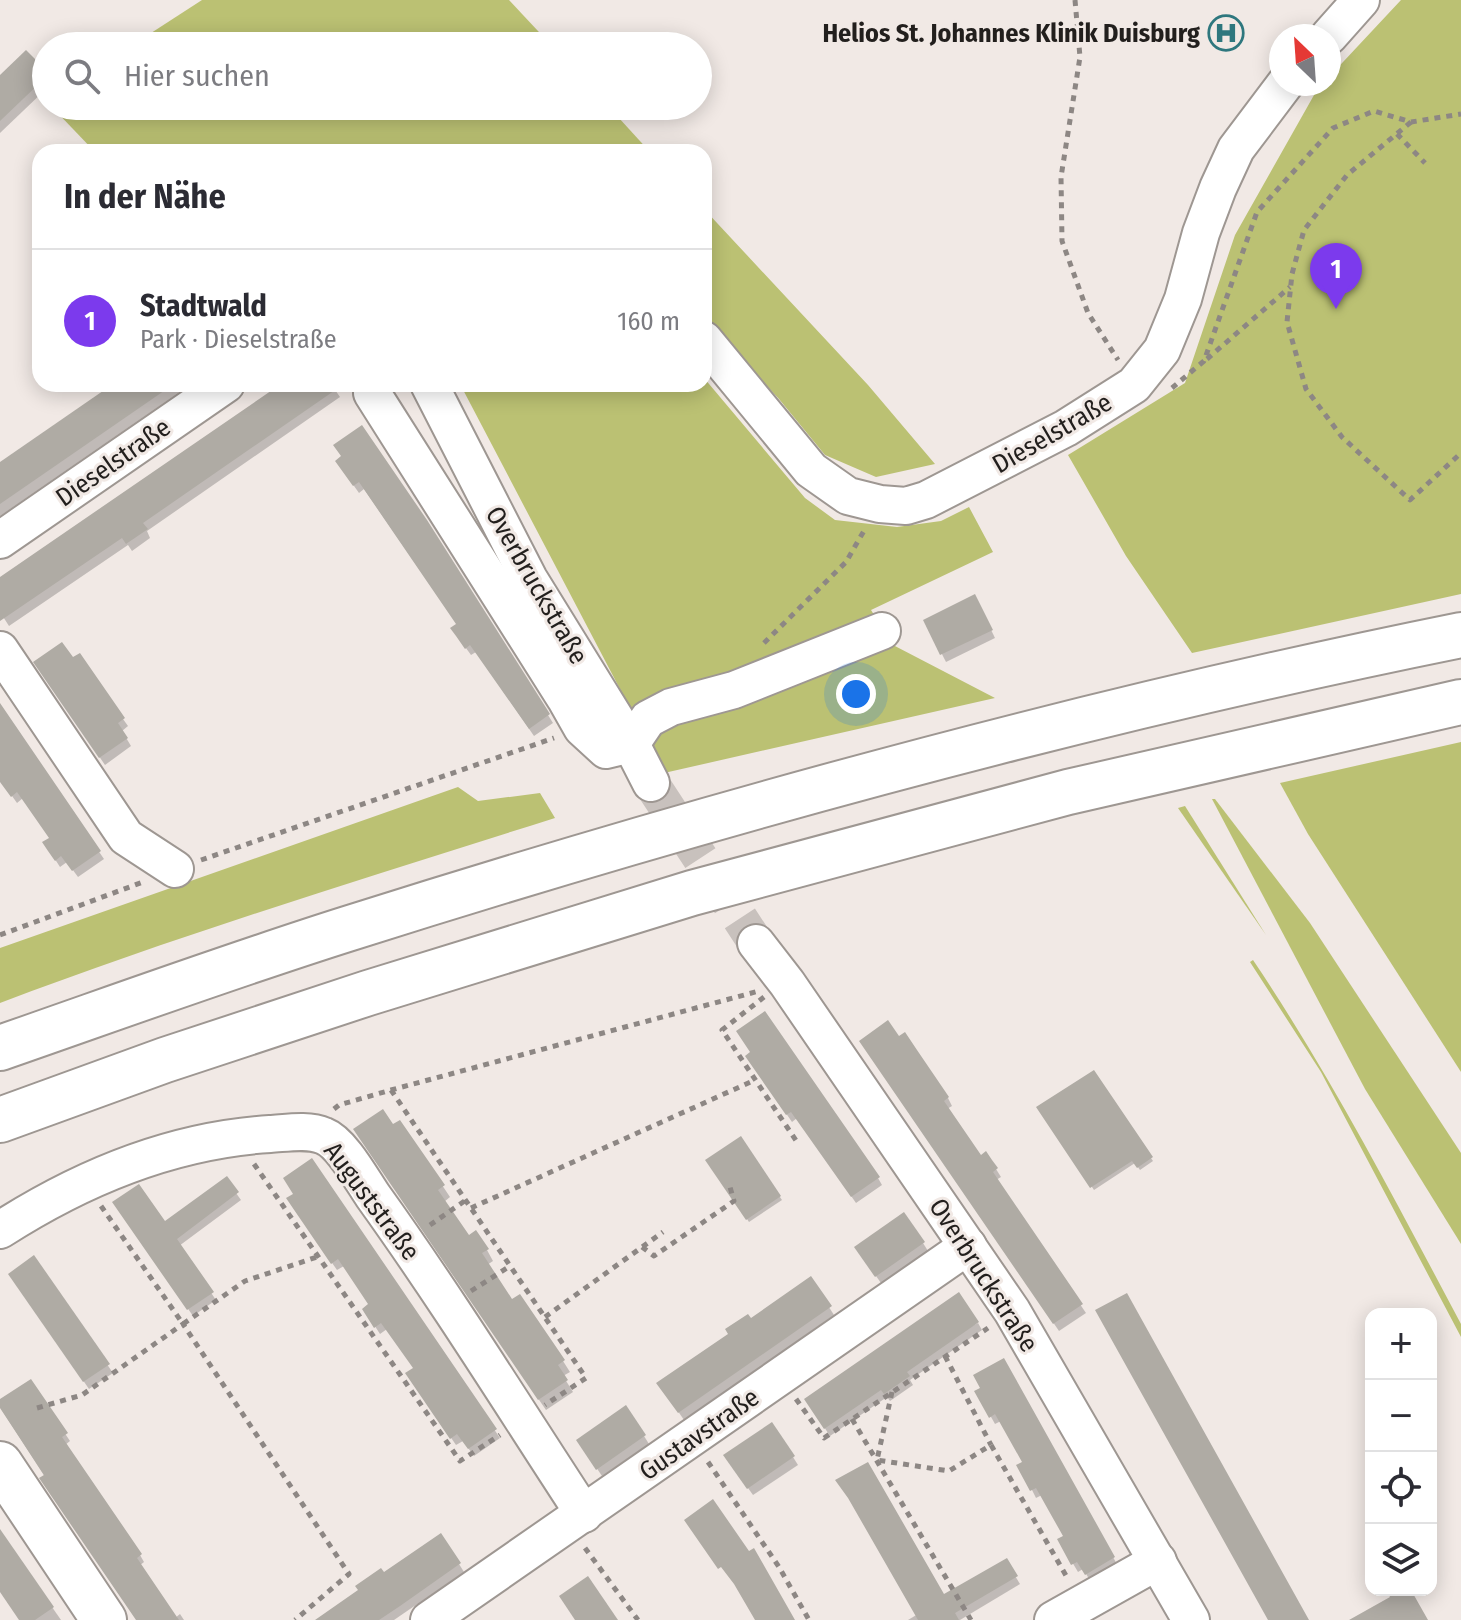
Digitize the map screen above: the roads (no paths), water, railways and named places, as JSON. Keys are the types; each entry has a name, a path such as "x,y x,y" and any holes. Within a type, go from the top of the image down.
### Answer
{"main road":[{"path":"0,1048 344,930 632,841 1038,730 1461,635"},
{"path":"0,1120 165,1060 296,1017 692,893 1068,792 1443,705"},
{"path":"0,1464 104,1620"}],"street":[{"path":"1340,24 1361,0"},
{"name":"Dieselstraße","path":"712,350 811,470 848,496 880,504 906,506 951,489 1066,428 1134,385 1162,350 1183,299 1201,233 1236,149 1276,96"},
{"name":"Dieselstraße","path":"0,540 214,392"},
{"name":"Overbruckstraße","path":"433,392 529,579 631,744 651,783"},
{"path":"372,393 582,728 606,750 631,744 648,719 671,707 734,690 882,631"},
{"path":"0,650 126,837 175,869"},
{"name":"Overbruckstraße","path":"756,943 780,986 863,1098 1012,1311 1191,1620"},
{"name":"Auguststraße","path":"0,1230 40,1204 151,1155 235,1136 303,1132 325,1136 339,1149 406,1242 523,1420 576,1519"},
{"name":"Gustavstraße","path":"429,1620 968,1246"},
{"path":"1067,1612 1158,1561"}],"tunnel":[{"path":"651,783 756,943"}],"place":[{"name":"Helios St. Johannes Klinik Duisburg","path":"1226,33"},
{"name":"Stadtwald","path":"1336,309"}]}
